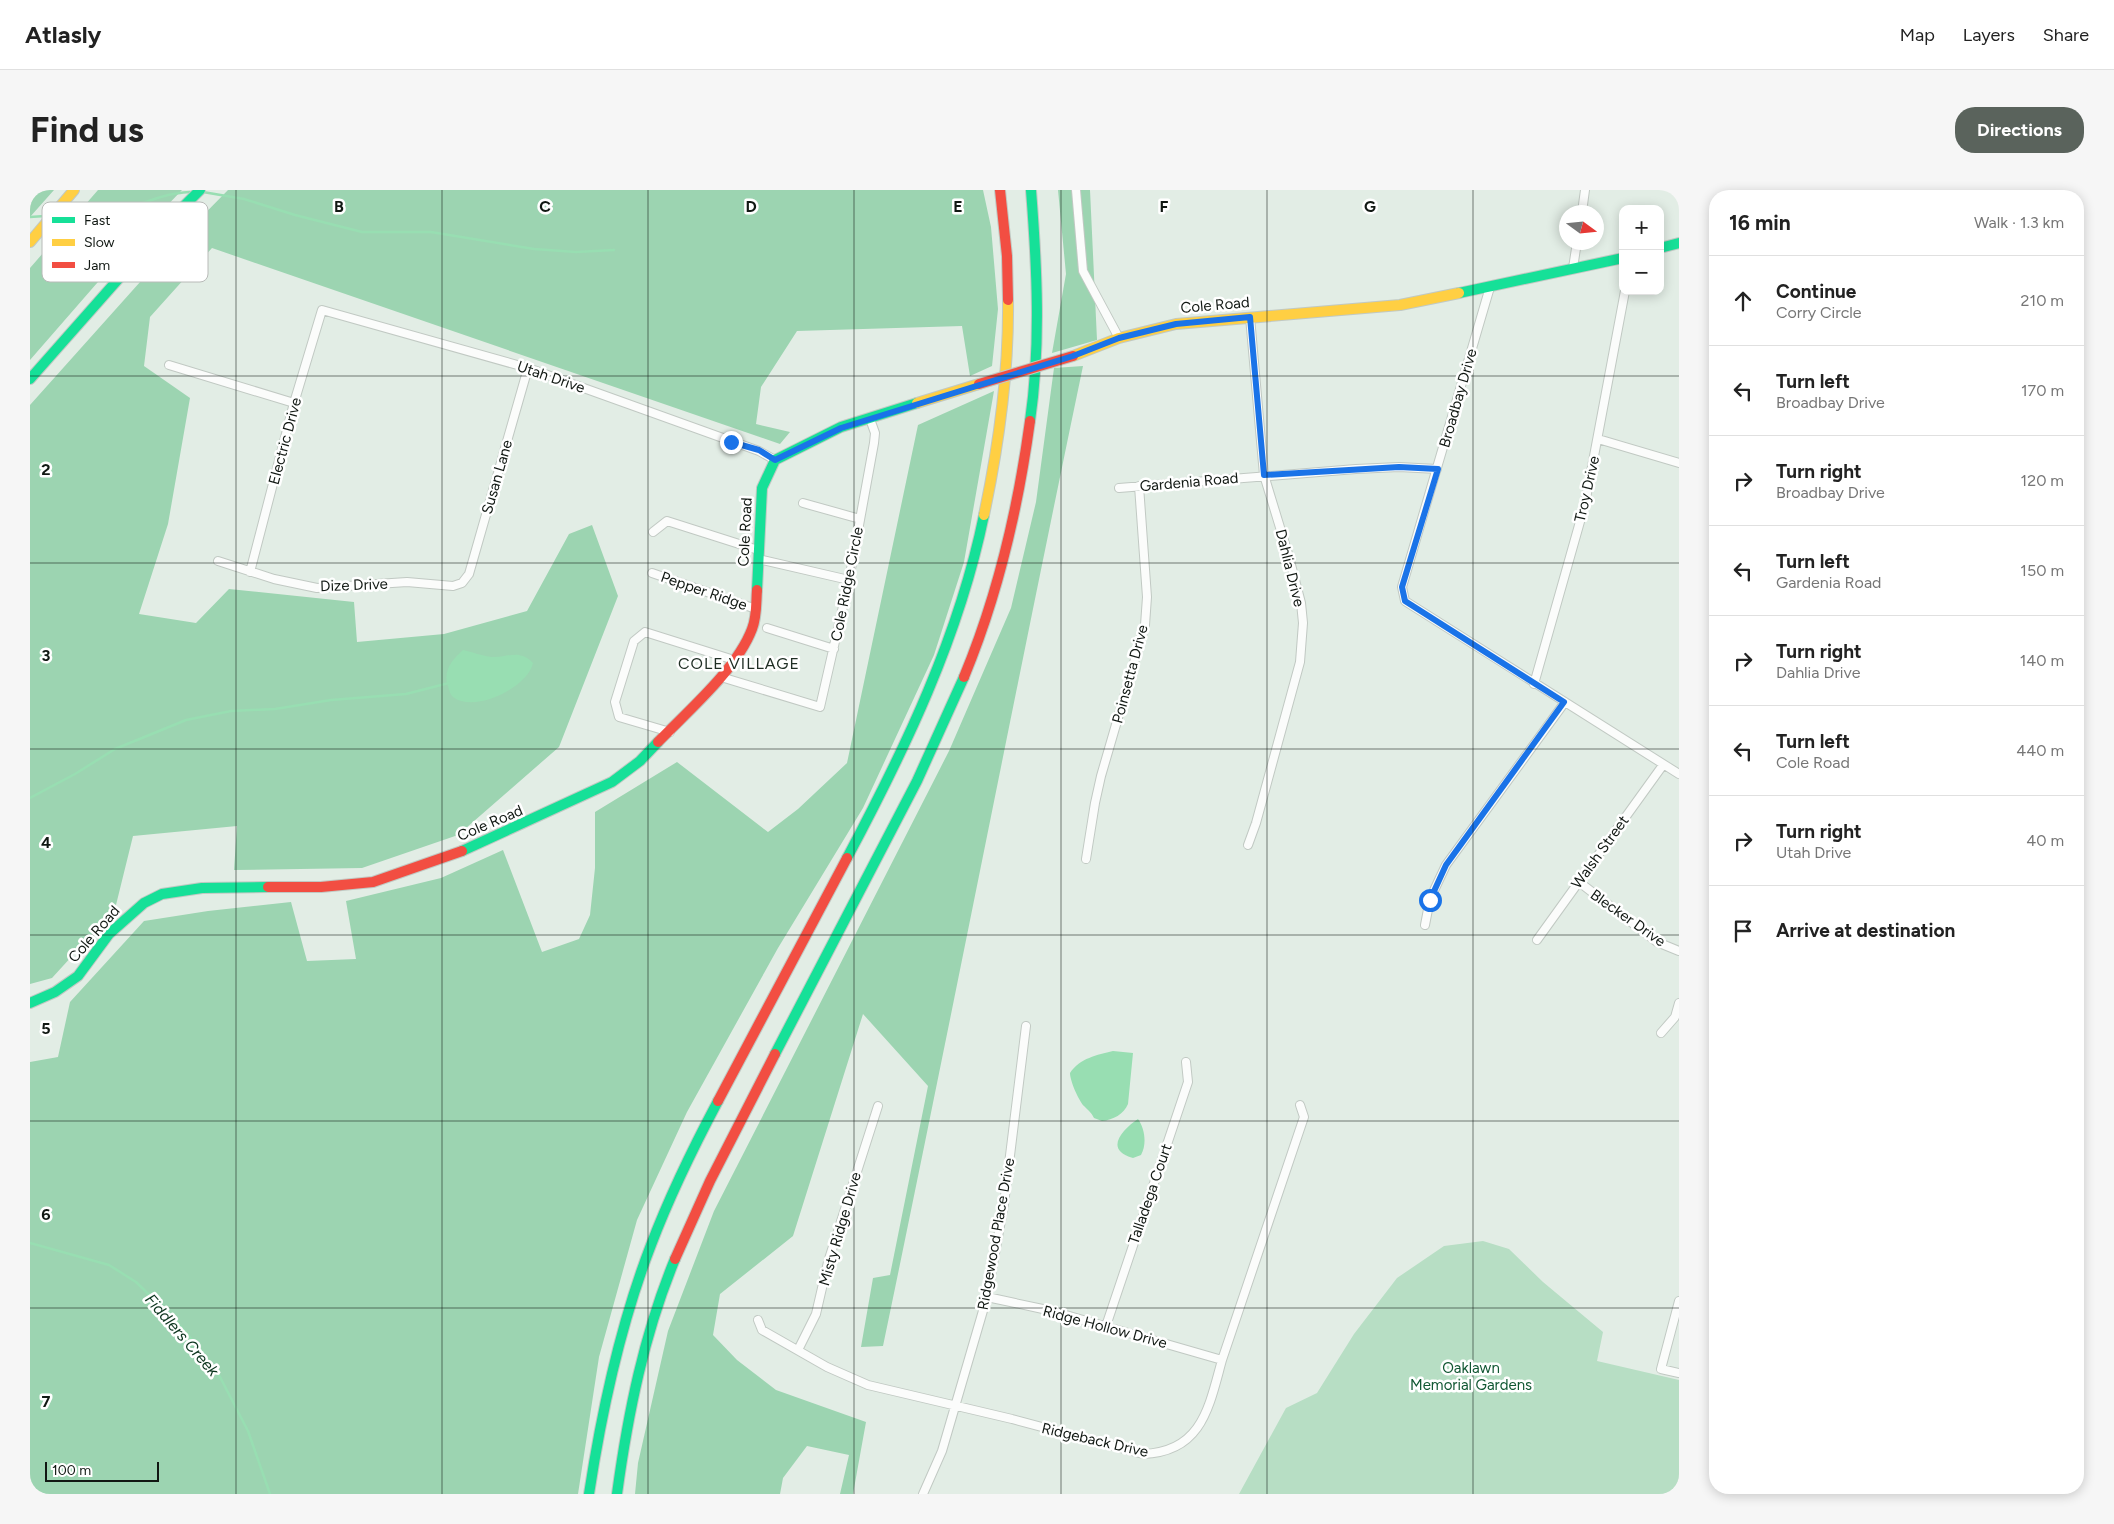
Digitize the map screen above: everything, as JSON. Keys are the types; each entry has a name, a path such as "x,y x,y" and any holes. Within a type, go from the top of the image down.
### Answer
{"main road":[{"path":"64,202 74,190"},
{"path":"189,202 202,190"},
{"path":"996,190 1003,211"},
{"path":"589,1494 599,1428 615,1354 637,1282 664,1212 695,1145 877,799 914,724 946,647 971,568 989,489 1001,413 1008,343 1003,211 1000,190"},
{"path":"617,1494 623,1445 642,1358 668,1273 702,1194 910,796 949,716 980,636 1006,554 1022,480 1035,383 1038,296 1036,231 1032,190"},
{"path":"30,242 42,228"},
{"path":"1664,247 1679,244"},
{"name":"Cole Road","path":"30,1003 55,992 78,976 109,934 132,912 157,896 175,891 202,888 356,885 393,877 493,838 612,782 640,761 666,731 721,677 746,643 753,627 756,609 762,488 775,460 841,428 1073,356 1119,338 1176,324 1400,305 1619,259"},
{"path":"30,379 116,282"}],"street":[{"path":"1076,190 1083,271 1119,338"},
{"path":"1583,205 1585,190"},
{"path":"1573,268 1576,250"},
{"name":"Broadbay Drive","path":"1490,287 1402,587 1405,601 1679,774"},
{"name":"Troy Drive","path":"1534,684 1585,504 1624,295"},
{"name":"Utah Drive","path":"322,310 528,368 759,450 775,460"},
{"name":"Electric Drive","path":"250,572 294,403 322,310"},
{"name":"Dahlia Drive","path":"1248,846 1300,662 1303,624 1301,603 1264,475 1250,317"},
{"path":"169,365 294,403"},
{"name":"Susan Lane","path":"462,583 470,574 528,368"},
{"name":"Cole Ridge Circle","path":"721,677 820,707 849,580 874,443 875,433 870,419"},
{"path":"1598,439 1679,463"},
{"name":"Gardenia Road","path":"1119,488 1264,475 1399,467 1438,469"},
{"name":"Poinsetta Drive","path":"1086,859 1095,803 1145,626 1147,597 1139,486"},
{"path":"803,503 860,519"},
{"path":"652,532 667,521 759,556 849,580"},
{"name":"Dize Drive","path":"218,561 250,572 317,588 407,582 453,586 462,583"},
{"name":"Pepper Ridge","path":"652,573 756,609"},
{"name":"Cole Ridge Circle","path":"768,628 834,648"},
{"path":"666,731 619,717 615,702 634,641 645,632 734,660"},
{"path":"1426,925 1430,900 1446,865 1564,702"},
{"name":"Walsh Street","path":"1538,940 1663,765"},
{"name":"Blecker Drive","path":"1579,882 1657,942 1679,950"},
{"path":"1661,1033 1675,1018 1679,1003"},
{"name":"Ridgewood Place Drive","path":"923,1494 942,1452 987,1297 1004,1204 1026,1026"},
{"name":"Talladega Court","path":"1106,1326 1188,1082 1186,1062"},
{"name":"Ridgeback Drive","path":"758,1320 762,1330 827,1367 868,1385 956,1405 1143,1454 1161,1454 1179,1447 1191,1437 1202,1421 1304,1117 1300,1105"},
{"name":"Misty Ridge Drive","path":"798,1350 816,1314 828,1262 878,1106"},
{"name":"Ridge Hollow Drive","path":"987,1297 1106,1326 1222,1360"},
{"path":"1679,1301 1662,1369 1679,1374"}],"green space":[{"name":"Oaklawn Memorial Gardens","path":"1483,1241 1509,1249 1543,1282 1603,1332 1597,1361 1679,1380 1679,1494 1239,1494 1286,1408 1317,1393 1354,1334 1397,1278 1444,1246"}],"shaded area":[{"path":"30,190 54,190 42,202 30,217"},
{"path":"98,190 182,190 171,202 88,202"},
{"path":"228,190 983,190 991,227 998,309 992,366 970,376 962,326 797,331 761,387 756,424 790,432 780,444 212,248 208,252 208,210"},
{"path":"1058,190 1090,190 1097,340 1052,353 1066,274"},
{"path":"42,254 42,282 98,282 30,360 30,268"},
{"path":"140,282 181,282 150,317 144,366 190,398 168,524 139,614 196,623 229,589 354,602 357,642 444,634 527,611 569,534 592,525 618,596 559,747 458,835 362,868 234,870 237,826 133,836 115,909 52,978 30,984 30,405"},
{"path":"1083,366 883,1346 861,1347 873,1278 890,1275 928,1086 863,1014 793,1236 720,1294 713,1335 737,1360 776,1390 866,1422 853,1494 840,1494 849,1455 807,1446 783,1478 780,1494 635,1494 638,1463 668,1331 714,1211 949,751 1011,608 1036,502 1054,368"},
{"path":"994,391 964,562 934,655 863,808 778,948 687,1112 637,1220 599,1357 578,1494 30,1494 30,1062 58,1057 70,1002 144,921 208,911 291,902 307,961 356,959 346,901 441,878 503,850 542,952 579,939 590,915 595,868 595,812 677,762 768,832 798,809 847,763 918,425"},
{"path":"463,650 492,657 518,655 528,658 533,663 529,672 511,689 487,700 463,701 453,697 446,678 450,665"},
{"path":"1113,1051 1133,1053 1128,1104 1118,1116 1102,1121 1094,1118 1082,1103 1073,1086 1070,1073 1084,1061"},
{"path":"1138,1119 1144,1132 1145,1141 1141,1155 1133,1158 1119,1150 1117,1145 1122,1134"}],"waterway":[{"path":"146,202 160,197 190,192"},
{"path":"203,192 244,199 295,215 362,232 431,232 534,249 576,252 614,250"},
{"path":"30,217 42,216"},
{"path":"30,798 75,774 115,749 186,720 231,711 275,709 331,700 406,694 449,683"},
{"name":"Fiddlers Creek","path":"30,1243 109,1265 136,1282 171,1316 195,1343 220,1377 248,1431 270,1494"}],"traffic: fast":[{"path":"188,202 200,190"},
{"path":"1030,421 1037,335 1035,248 1031,190"},
{"path":"1664,247 1679,243"},
{"path":"1459,293 1619,259"},
{"path":"30,379 116,282"},
{"path":"757,590 762,488 775,460 841,427 917,403"},
{"path":"847,858 889,776 928,691 960,605 984,515"},
{"path":"775,1054 917,781 964,677"},
{"path":"462,851 612,782 640,761 658,742"},
{"path":"30,1003 55,992 78,976 109,934 144,903 162,894 202,888 268,887"},
{"path":"589,1494 613,1368 640,1275 674,1190 718,1101"},
{"path":"617,1494 638,1374 654,1316 675,1259"}],"traffic: slow":[{"path":"64,202 74,190"},
{"path":"30,242 42,228"},
{"path":"1073,356 1119,338 1176,324 1400,305 1459,293"},
{"path":"984,515 1002,408 1007,354 1008,300"},
{"path":"917,403 979,384"}],"traffic: jam":[{"path":"1000,190 1007,256 1008,300"},
{"path":"979,384 1073,356"},
{"path":"964,677 997,583 1013,519 1030,421"},
{"path":"658,742 711,689 745,644 754,624 757,590"},
{"path":"268,887 321,887 373,882 462,851"},
{"path":"718,1101 847,858"},
{"path":"675,1259 710,1181 775,1054"}],"district":[{"name":"COLE VILLAGE","path":"739,663"}],"route":[{"path":"731,442 759,450 775,460 841,428 1073,356 1119,338 1176,324 1250,317 1264,475 1399,467 1438,469 1402,587 1405,601 1564,702 1446,865 1430,900"}]}
